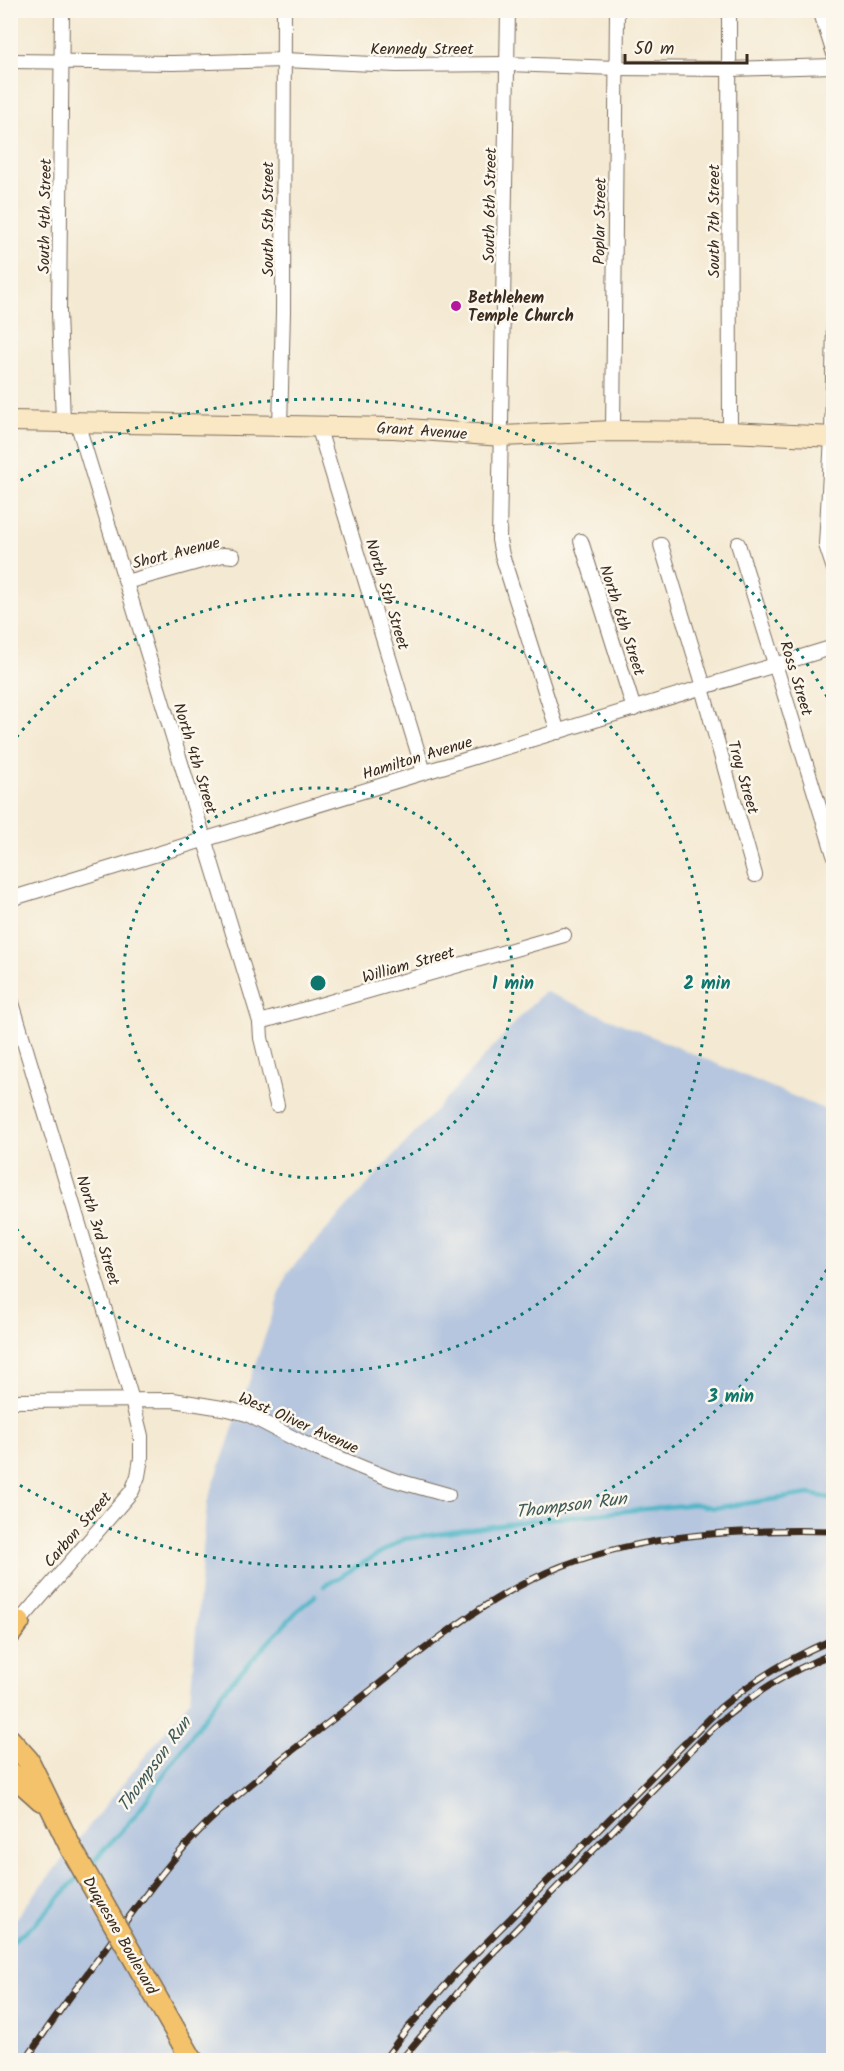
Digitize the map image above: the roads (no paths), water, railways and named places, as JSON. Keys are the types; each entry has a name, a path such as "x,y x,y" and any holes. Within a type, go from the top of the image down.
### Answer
{"main road":[{"name":"Duquesne Boulevard","path":"10,1740 28,1760 50,1809 192,2061"},
{"name":"Duquesne Boulevard","path":"10,1772 50,1809"}],"street":[{"name":"South 4th Street","path":"62,10 59,312 70,422"},
{"name":"South 5th Street","path":"280,427 283,312 284,10"},
{"name":"South 6th Street","path":"502,436 508,10"},
{"name":"Poplar Street","path":"613,431 617,10"},
{"name":"South 7th Street","path":"729,10 730,432"},
{"path":"820,10 834,54"},
{"name":"Kennedy Street","path":"10,61 173,63 284,60 396,66 508,64 729,69 834,66"},
{"path":"834,320 833,437 826,545 834,569"},
{"name":"Grant Avenue","path":"10,421 394,428 502,436 613,431 730,432 833,437"},
{"name":"North 4th Street","path":"70,422 126,582 260,1022 261,1038 277,1105"},
{"name":"North 5th Street","path":"318,426 424,772"},
{"path":"502,436 499,540 558,732"},
{"name":"North 6th Street","path":"581,541 634,709"},
{"name":"Ross Street","path":"738,544 834,855"},
{"name":"Troy Street","path":"661,545 755,875"},
{"name":"Short Avenue","path":"126,582 223,555 233,556"},
{"name":"Hamilton Avenue","path":"10,899 203,838 834,647"},
{"name":"William Street","path":"260,1022 564,935"},
{"name":"North 3rd Street","path":"10,996 132,1400 141,1436 138,1476"},
{"name":"West Oliver Avenue","path":"10,1401 173,1400 228,1409 247,1414 303,1443 363,1468 448,1495"},
{"name":"Carbon Street","path":"13,1627 132,1491 138,1476"}],"waterway":[{"name":"Thompson Run","path":"324,1586 404,1539 526,1521 695,1504 714,1508 809,1494 834,1499"},
{"name":"Thompson Run","path":"88,1867 135,1816 222,1692 299,1609 315,1596"},
{"name":"Thompson Run","path":"10,1943 36,1923 80,1875"}],"railway":[{"path":"26,2060 148,1892 208,1822 292,1751 466,1618 512,1589 537,1577 562,1566 628,1546 730,1532 834,1531"},
{"path":"384,2060 406,2030 456,1973 720,1708 774,1669 834,1639"},
{"path":"401,2060 482,1964 714,1727 742,1704 771,1685 834,1653"}],"place":[{"name":"Bethlehem Temple Church","path":"456,306"}]}
